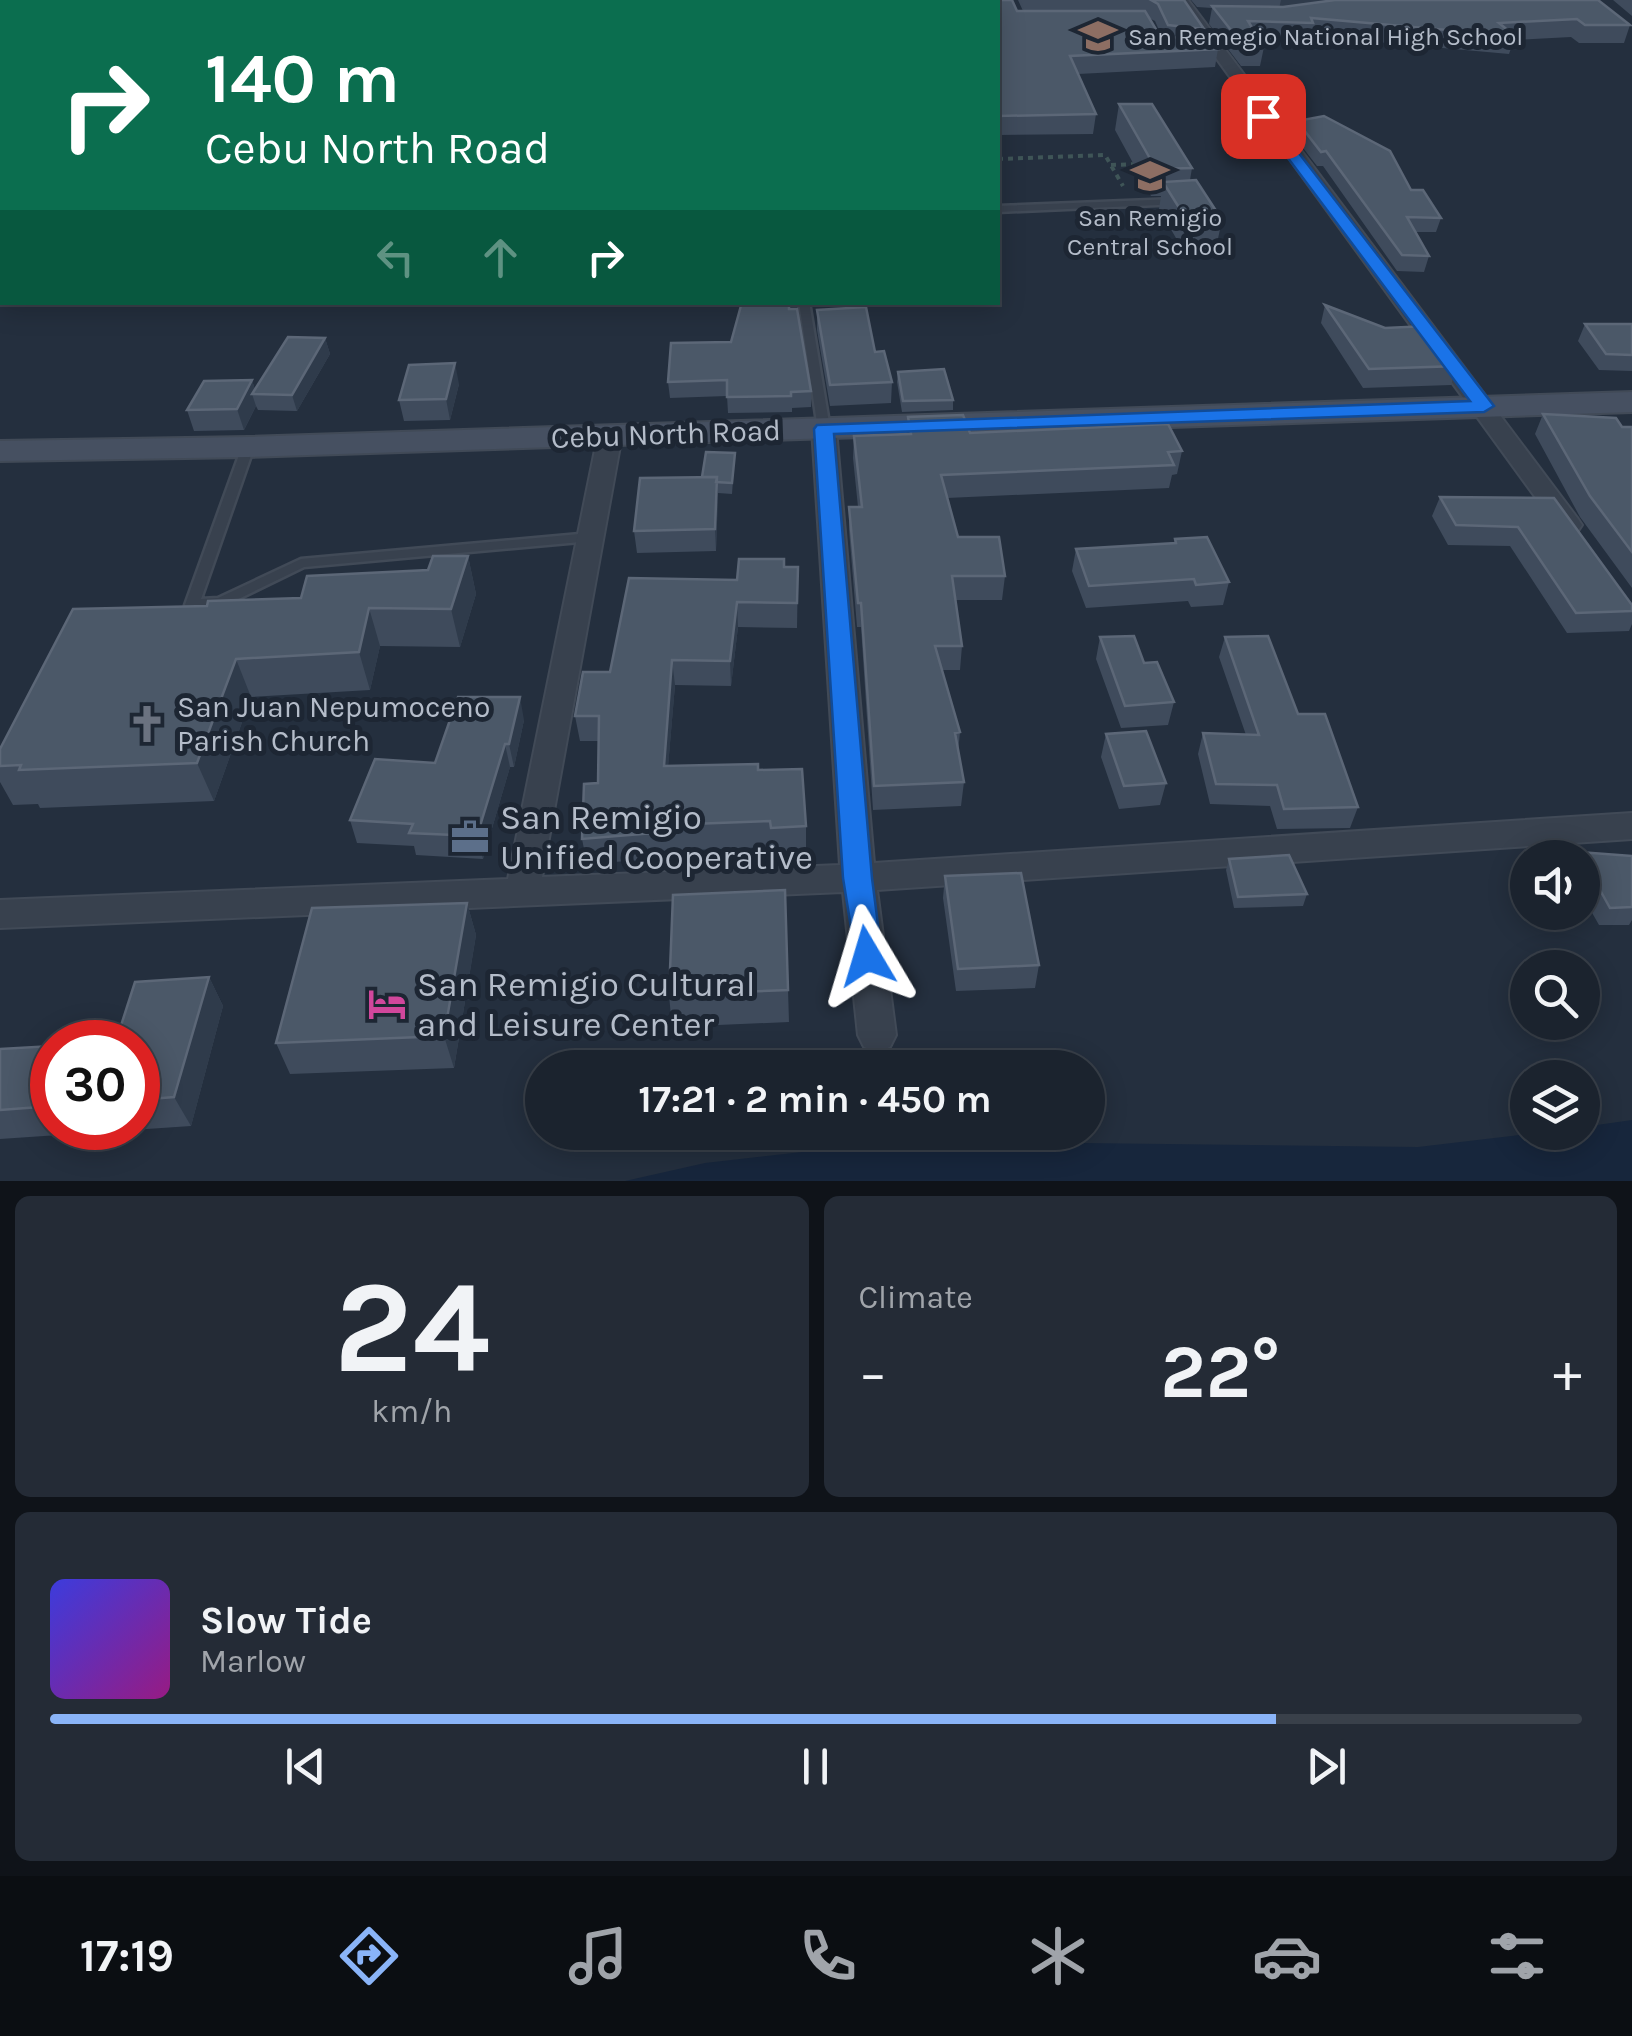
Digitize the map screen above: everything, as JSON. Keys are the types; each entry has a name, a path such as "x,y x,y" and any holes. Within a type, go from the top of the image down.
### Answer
{"main road":[{"name":"Cebu North Road","path":"0,451 248,447 1632,402"}],"street":[{"path":"1193,10 1213,53 1484,406 1586,550"},
{"path":"824,429 858,878 877,1035"},
{"path":"522,892 610,435"},
{"path":"0,914 858,878 1632,826"}],"lane":[{"path":"1000,209 1184,202"},
{"path":"804,305 824,429"},
{"path":"248,447 192,605 221,602 301,563 592,537"}],"path":[{"path":"1000,159 1106,155 1134,204"},
{"path":"1111,165 1142,164"}],"water":[{"path":"1632,1120 1632,1181 625,1181 705,1163 820,1150 1105,1150 1105,1143 1418,1147 1510,1136 1510,1150 1600,1150 1600,1125"}],"building":[{"path":"1000,0 1012,0 1017,11 1145,11 1160,36 1212,41 1218,49 1070,56 1096,114 1000,116"},
{"path":"1151,0 1184,0 1204,29 1168,25 1158,4"},
{"path":"1335,0 1598,0 1630,25 1585,25 1577,19 1499,23 1515,36 1311,18 1313,23 1248,21 1264,47 1245,48 1212,6 1283,7"},
{"path":"1119,104 1152,104 1192,168 1156,169"},
{"path":"1324,116 1390,151 1411,190 1423,190 1441,218 1407,217 1429,256 1402,255 1326,151 1321,152 1297,121"},
{"path":"1196,180 1222,220 1188,222 1163,182"},
{"path":"741,305 789,305 789,309 797,309 811,391 791,392 791,396 727,397 727,380 668,382 671,343 731,342"},
{"path":"1325,305 1385,328 1427,326 1457,366 1369,369"},
{"path":"866,307 875,352 884,351 892,382 830,385 817,310"},
{"path":"1585,324 1632,324 1632,355 1606,354"},
{"path":"288,337 325,338 292,395 252,394"},
{"path":"455,363 446,399 399,400 409,365"},
{"path":"944,369 953,400 903,401 898,372"},
{"path":"252,380 237,409 187,410 204,381"},
{"path":"1543,414 1616,418 1622,427 1632,427 1632,552 1590,496"},
{"path":"963,415 970,433 1168,424 1182,451 1168,452 1174,465 941,475 958,537 999,537 1005,576 952,576 962,646 935,646 960,732 955,733 964,782 874,786 861,603 849,507 862,507 854,436 911,434 908,417"},
{"path":"706,452 735,453 732,483 702,477"},
{"path":"717,477 715,529 634,531 640,478"},
{"path":"1440,497 1554,498 1632,605 1632,611 1576,613 1518,527 1456,525"},
{"path":"1207,537 1229,582 1196,585 1194,579 1089,586 1076,549 1176,543 1175,539"},
{"path":"433,556 468,556 451,609 369,608 359,652 236,659 197,763 19,770 21,765 0,766 0,749 73,609 207,606 208,601 301,598 307,576 428,570"},
{"path":"739,559 784,559 784,567 798,567 797,603 737,602 730,661 672,660 664,766 758,764 758,770 802,769 806,826 771,828 770,821 665,825 665,832 582,839 584,784 598,783 599,716 575,716 583,672 610,672 629,578 737,580"},
{"path":"1134,636 1144,663 1157,662 1174,702 1125,706 1100,637"},
{"path":"1268,636 1298,714 1325,714 1358,807 1284,809 1277,785 1216,784 1203,733 1259,735 1225,637"},
{"path":"458,697 520,697 509,744 505,744 477,836 409,833 413,824 350,820 375,759 435,763"},
{"path":"1146,731 1166,783 1124,786 1106,734"},
{"path":"1600,854 1632,856 1632,907 1610,908 1600,890"},
{"path":"1289,855 1307,894 1238,897 1229,859"},
{"path":"1021,873 1039,965 958,969 945,876"},
{"path":"785,890 788,990 669,995 673,895"},
{"name":"San Remigio Cultural and Leisure Center","path":"467,903 444,1036 276,1043 312,908"},
{"path":"209,977 174,1097 160,1098 160,1020 123,1020 135,982"},
{"path":"30,1047 30,1108 0,1110 0,1049"}],"place":[{"name":"San Remegio National High School","path":"1098,36"},
{"name":"San Remigio Central School","path":"1150,176"},
{"name":"San Juan Nepumoceno Parish Church","path":"147,724"},
{"name":"San Remigio Unified Cooperative","path":"470,837"},
{"name":"San Remigio Cultural and Leisure Center","path":"387,1004"}],"route":[{"path":"867,956 824,429 1484,406 1263,116"}]}
